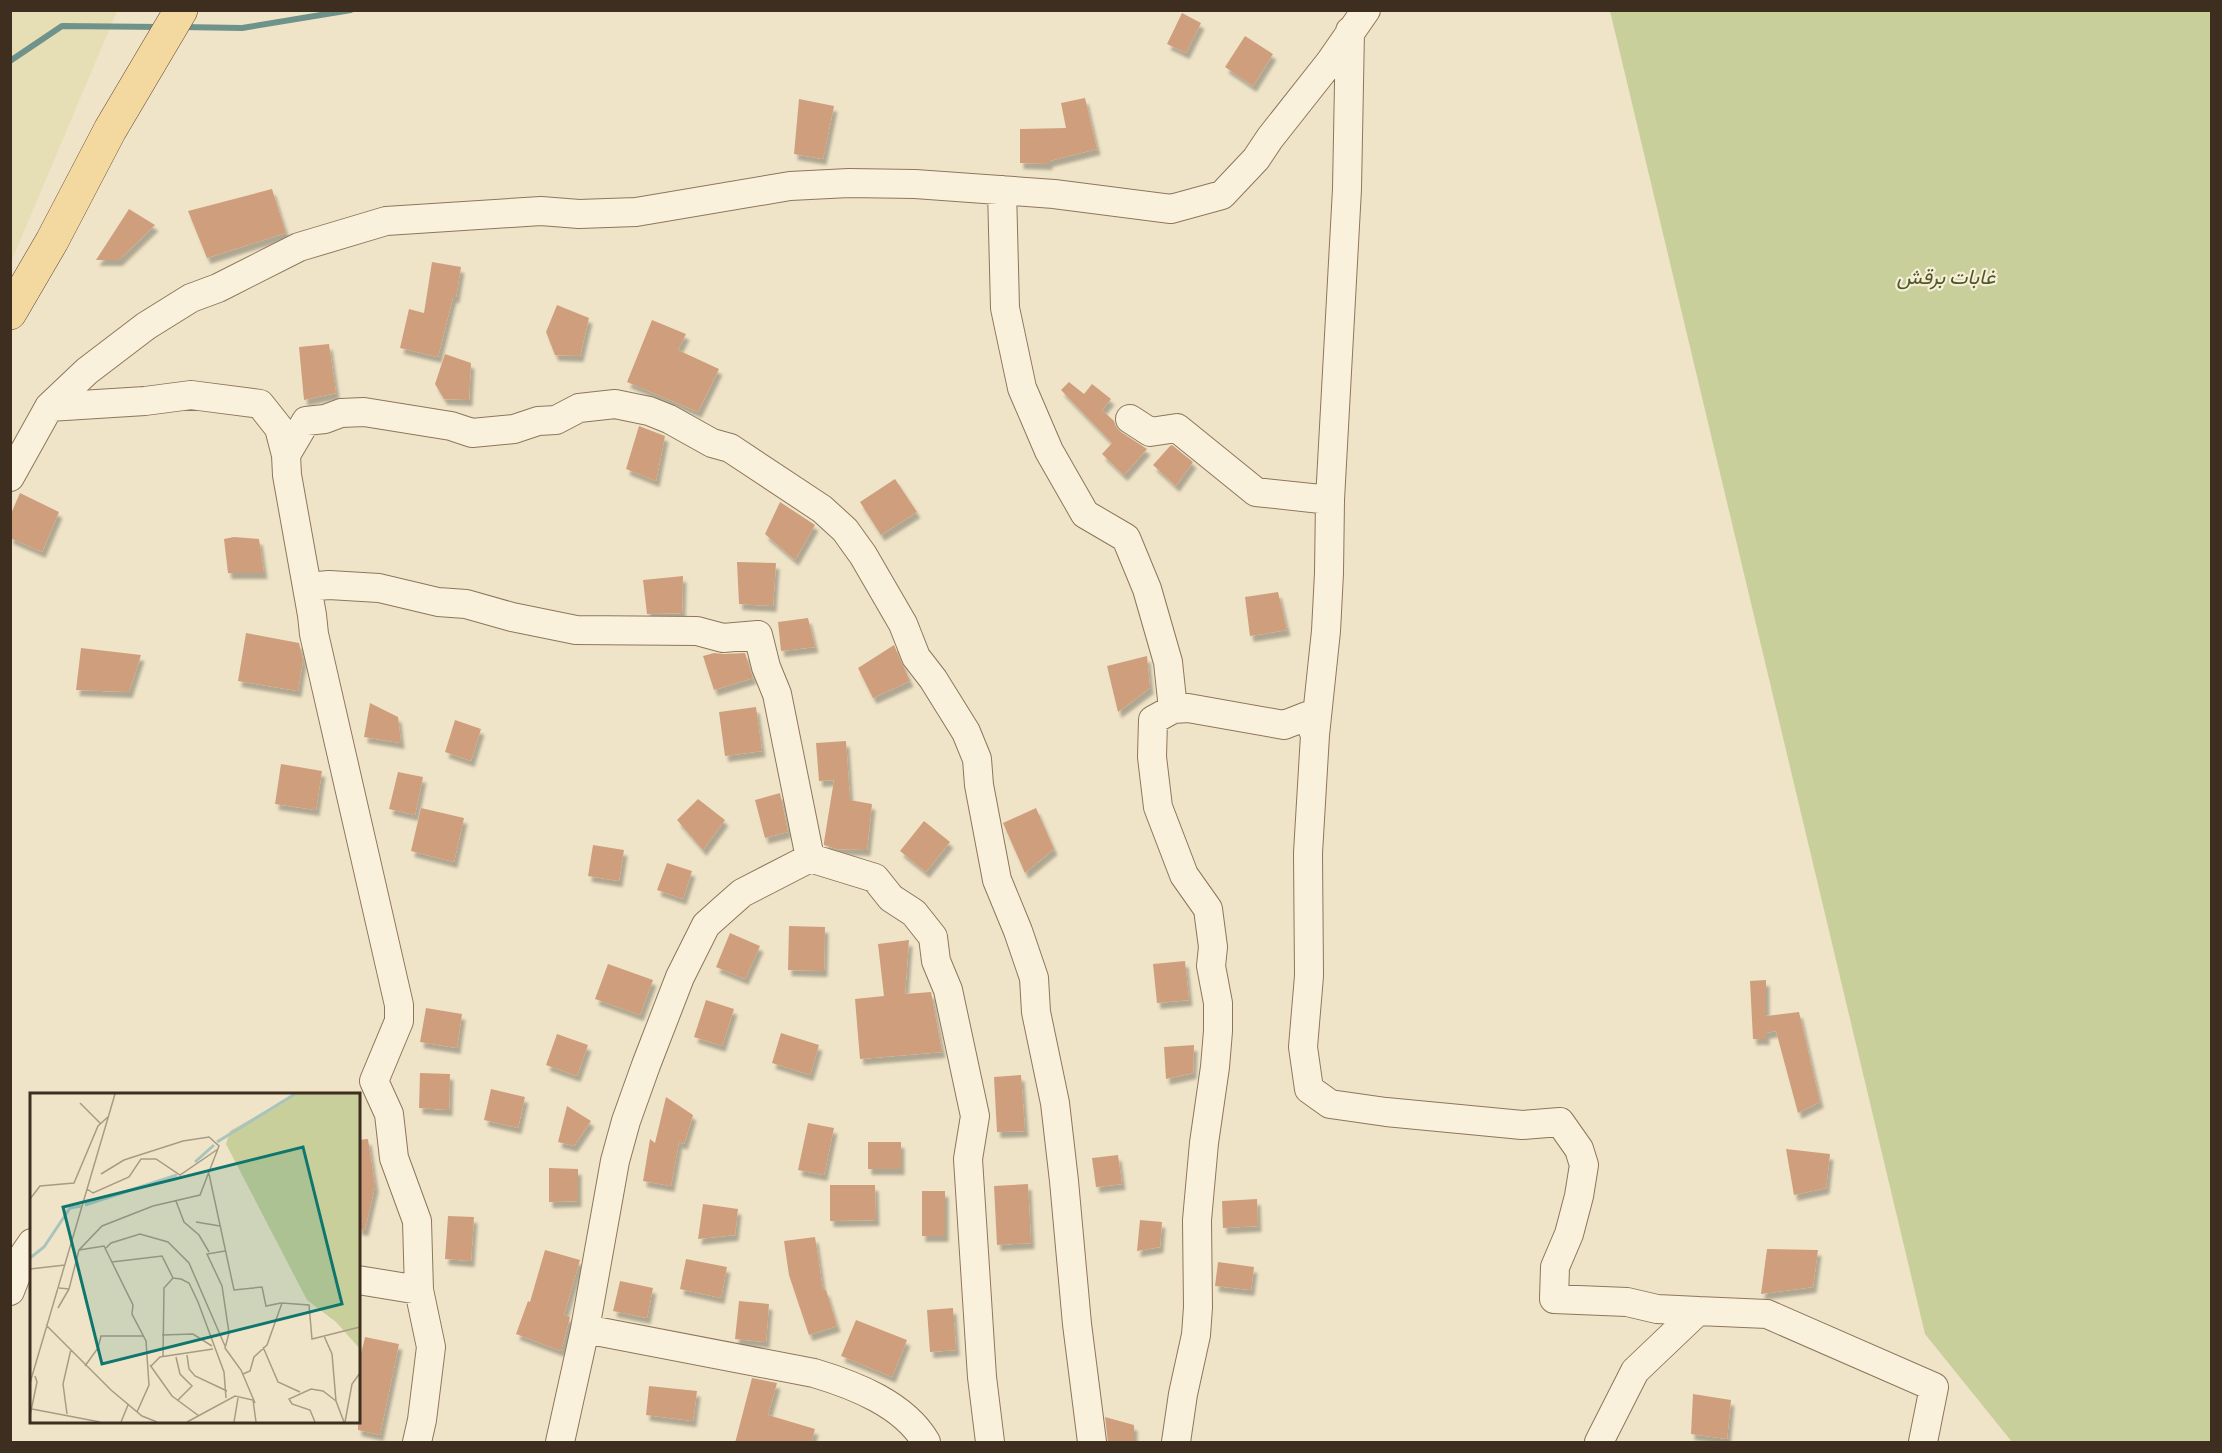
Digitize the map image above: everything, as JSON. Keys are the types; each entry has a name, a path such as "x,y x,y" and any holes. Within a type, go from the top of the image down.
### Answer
{"main road":[{"path":"10,313 52,241 110,130 173,24"}],"street":[{"path":"10,477 49,407 104,358 146,326 191,298 218,288 299,247 386,221 541,211 579,214 636,212 790,186 849,183 915,184 1054,194 1171,209 1222,195 1256,159 1330,62 1358,21"},
{"path":"1358,21 1330,500 1326,631 1315,735 1308,853 1310,975 1303,1047 1309,1089 1330,1104 1386,1112 1522,1125 1560,1122 1579,1149 1584,1165 1569,1234 1555,1267 1554,1299 1626,1302 1657,1309 1767,1314 1934,1387 1923,1443"},
{"path":"1002,190 1005,308 1022,388 1049,451 1084,514 1126,538 1147,589 1168,662 1173,709"},
{"path":"49,407 145,401 191,395 260,404 279,428 286,455 287,475 314,634 399,1005 399,1021 374,1081 389,1114 394,1158 417,1221 419,1290 432,1347 424,1411 417,1443"},
{"path":"286,455 306,421 326,419 340,413 364,412 451,426 471,434 514,429 538,421 556,420 579,408 615,404 649,411 669,419 712,443 730,448 822,509 845,530 863,555 903,624 916,657 933,678 966,732 977,759 979,785 997,880 1034,978 1036,1012 1055,1103 1077,1324 1092,1443"},
{"path":"1130,419 1150,432 1177,428 1256,492 1330,500"},
{"path":"307,586 379,588 438,602 466,604 512,617 576,630 697,631 723,638 758,635 766,667 777,694 810,858"},
{"path":"1176,1443 1198,1307 1197,1220 1218,1031 1218,1003 1211,966 1213,947 1208,909 1184,875 1158,807 1152,757 1153,720 1173,709 1188,708 1284,725 1307,716 1315,735"},
{"path":"560,1443 585,1329 604,1214 626,1121 680,977 706,925 712,919 742,893 810,858 875,878 891,898 914,913 933,937 936,961 948,990 975,1116 968,1159 982,1377 990,1443"},
{"path":"10,1291 30,1246"},
{"path":"360,1280 419,1290"},
{"path":"1599,1443 1635,1371 1698,1311"},
{"path":"585,1329 814,1373 838,1380 882,1402 920,1432 926,1443"}],"shaded area":[{"path":"10,11 117,11 11,262"}],"green space":[{"name":"غابات برقش","path":"1610,11 2211,11 2211,1442 2012,1442 1925,1334"}],"building":[{"path":"1182,13 1201,23 1186,53 1167,44"},
{"path":"1245,36 1273,54 1253,86 1225,67"},
{"path":"1085,98 1097,149 1049,161 1049,164 1020,163 1020,129 1066,128 1061,103"},
{"path":"799,99 834,106 823,159 794,154"},
{"path":"272,189 286,233 207,258 188,211"},
{"path":"129,209 155,225 119,260 96,260"},
{"path":"432,262 461,267 456,297 453,297 438,357 400,348 409,309 424,313"},
{"path":"557,305 589,318 580,356 555,355 546,332"},
{"path":"652,320 686,334 678,350 719,369 698,412 627,382"},
{"path":"329,344 336,393 304,400 299,347"},
{"path":"445,354 471,363 469,400 444,399 435,384"},
{"path":"1069,382 1084,394 1092,384 1111,399 1102,410 1114,421 1121,432 1147,449 1124,475 1102,454 1112,443 1061,390"},
{"path":"639,426 665,436 656,481 626,469"},
{"path":"1172,445 1193,462 1176,486 1153,465"},
{"path":"895,479 917,512 881,535 860,502"},
{"path":"20,493 59,512 42,552 10,538 10,516"},
{"path":"780,502 815,525 795,560 765,534"},
{"path":"234,537 259,539 264,573 228,573 224,539"},
{"path":"737,562 776,563 773,606 739,604"},
{"path":"683,576 682,613 647,614 643,580"},
{"path":"1278,592 1287,630 1250,636 1245,597"},
{"path":"808,618 815,647 781,651 778,622"},
{"path":"246,633 299,643 303,660 298,691 238,681"},
{"path":"894,645 910,681 873,698 858,668"},
{"path":"81,648 141,655 129,692 76,690"},
{"path":"714,653 745,653 753,678 714,690 703,656"},
{"path":"1147,656 1150,688 1118,712 1107,666"},
{"path":"370,703 398,717 401,743 364,737"},
{"path":"756,707 762,751 725,756 719,712"},
{"path":"455,720 481,729 471,761 445,752"},
{"path":"846,741 850,800 872,804 867,850 837,849 824,845 834,780 819,781 816,743"},
{"path":"281,764 322,771 316,810 275,804"},
{"path":"398,772 423,777 415,815 389,809"},
{"path":"780,793 788,832 765,838 755,800"},
{"path":"698,799 725,820 703,850 677,820"},
{"path":"421,808 464,818 454,862 411,851"},
{"path":"1036,808 1054,849 1025,873 1003,823"},
{"path":"924,821 950,842 926,872 900,851"},
{"path":"593,845 624,850 619,881 588,876"},
{"path":"667,863 692,871 683,899 657,890"},
{"path":"789,926 825,927 824,971 788,970"},
{"path":"730,933 760,946 745,979 716,967"},
{"path":"909,940 905,994 931,992 942,1052 860,1059 855,999 884,996 878,944"},
{"path":"1185,961 1189,1000 1157,1003 1153,964"},
{"path":"608,964 653,980 640,1015 595,999"},
{"path":"1766,980 1766,1016 1799,1012 1820,1102 1798,1113 1776,1031 1766,1033 1766,1039 1753,1039 1750,981"},
{"path":"706,1000 734,1009 722,1046 694,1037"},
{"path":"426,1008 462,1014 457,1048 420,1042"},
{"path":"781,1033 819,1045 810,1075 772,1063"},
{"path":"557,1034 588,1045 577,1076 546,1065"},
{"path":"1194,1045 1193,1073 1166,1079 1164,1047"},
{"path":"420,1073 450,1074 449,1110 419,1108"},
{"path":"1021,1075 1025,1131 997,1132 994,1077"},
{"path":"491,1089 525,1097 518,1128 484,1120"},
{"path":"666,1097 693,1115 684,1144 679,1142 671,1186 643,1181 650,1139 655,1143"},
{"path":"567,1106 591,1121 574,1146 558,1142"},
{"path":"808,1123 834,1128 824,1175 798,1170"},
{"path":"368,1139 375,1186 365,1230 360,1229 360,1140"},
{"path":"868,1142 901,1142 901,1169 868,1169"},
{"path":"1786,1149 1830,1154 1826,1188 1794,1195"},
{"path":"1118,1155 1122,1184 1096,1187 1092,1158"},
{"path":"549,1168 578,1169 578,1201 549,1202"},
{"path":"1028,1184 1031,1243 997,1245 994,1186"},
{"path":"830,1185 875,1185 876,1220 830,1221"},
{"path":"922,1191 945,1191 945,1236 922,1236"},
{"path":"1257,1199 1258,1226 1223,1228 1222,1201"},
{"path":"703,1204 738,1209 735,1235 698,1239"},
{"path":"448,1216 474,1217 471,1261 445,1259"},
{"path":"1140,1220 1162,1222 1160,1247 1137,1251"},
{"path":"815,1237 823,1290 826,1290 837,1326 809,1335 789,1275 784,1241"},
{"path":"1767,1249 1818,1250 1813,1287 1761,1294"},
{"path":"545,1250 580,1260 564,1315 570,1317 561,1351 516,1334 528,1301 530,1302"},
{"path":"686,1259 727,1267 721,1298 680,1289"},
{"path":"1218,1262 1254,1267 1251,1290 1215,1286"},
{"path":"620,1281 653,1288 647,1318 613,1311"},
{"path":"739,1301 769,1304 766,1342 735,1339"},
{"path":"953,1308 956,1350 930,1352 927,1310"},
{"path":"856,1320 907,1340 892,1377 841,1356"},
{"path":"365,1337 399,1344 380,1435 358,1430 358,1423 360,1423 360,1358"},
{"path":"752,1378 777,1383 768,1415 815,1429 811,1443 735,1443"},
{"path":"649,1386 697,1391 693,1421 646,1415"},
{"path":"1693,1394 1731,1400 1727,1439 1691,1434"},
{"path":"1105,1417 1134,1425 1134,1443 1108,1443"}],"waterway":[{"path":"182,27 242,28 351,10"},
{"path":"10,61 62,26 160,27"}]}
